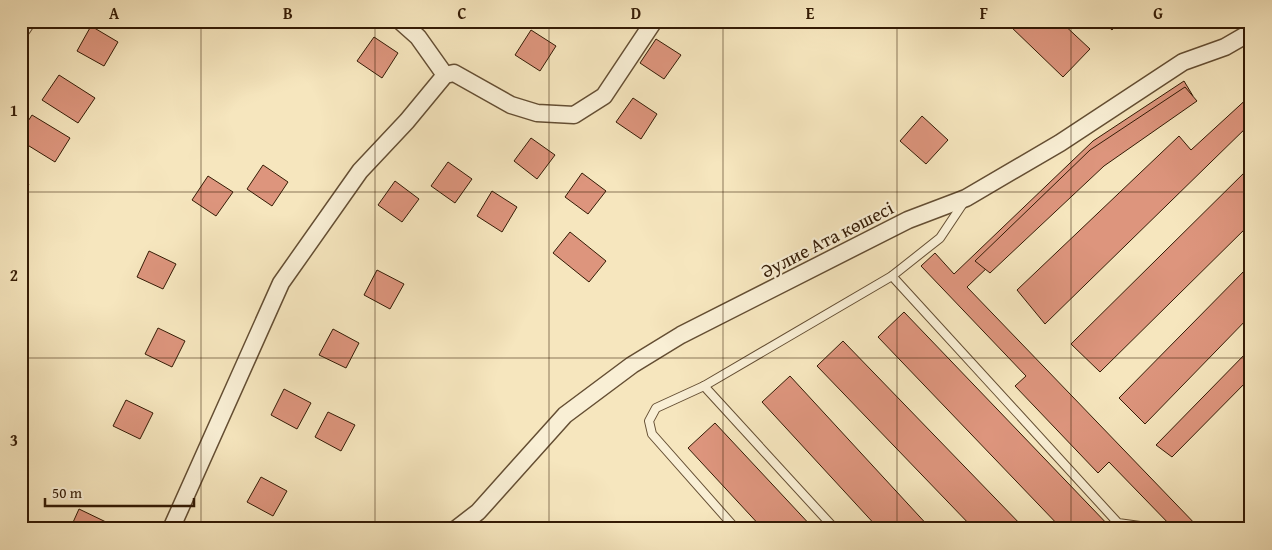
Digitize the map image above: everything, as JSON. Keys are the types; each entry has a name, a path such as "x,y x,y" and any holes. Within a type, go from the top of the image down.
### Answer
{"street":[{"path":"21,27 25,21"},
{"path":"400,21 418,37 444,75"},
{"path":"171,529 281,283 360,171 408,121 444,75 454,73 520,108 537,113 574,115 604,96 654,21"},
{"name":"Әулие Ата көшесі","path":"456,529 478,512 565,415 632,365 682,335 908,220 966,198 1060,143 1183,62 1225,47 1251,32"}],"lane":[{"path":"736,529 652,434 649,421 656,408 704,386 892,276 940,238 966,198"},
{"path":"892,276 1118,523 1140,526 1142,529"},
{"path":"704,386 835,529"}],"building":[{"path":"1013,21 1060,21 1090,49 1063,77 1009,25"},
{"path":"1102,21 1120,21 1112,30"},
{"path":"91,26 118,42 104,66 77,51"},
{"path":"531,30 556,46 540,71 515,55"},
{"path":"374,37 398,53 382,78 357,61"},
{"path":"656,39 681,55 664,79 640,63"},
{"path":"59,75 95,98 78,123 42,100"},
{"path":"1184,81 1193,96 1106,154 967,287 1200,529 1174,529 1109,462 1098,473 1015,386 1026,376 921,266 935,253 954,274 1093,141"},
{"path":"1185,87 1197,101 1104,166 990,273 975,261 1090,150"},
{"path":"1251,95 1251,123 1045,324 1017,290 1179,136 1191,150"},
{"path":"633,98 657,114 641,139 616,122"},
{"path":"32,115 70,138 55,162 21,141 21,132"},
{"path":"922,116 948,140 926,164 900,141"},
{"path":"531,138 555,155 537,179 514,161"},
{"path":"448,162 472,179 455,203 431,186"},
{"path":"263,165 288,182 272,206 247,189"},
{"path":"1251,166 1251,223 1100,372 1071,344"},
{"path":"582,173 606,191 588,214 565,197"},
{"path":"208,176 233,192 216,216 192,200"},
{"path":"21,180 29,184 21,196"},
{"path":"395,181 419,199 402,222 378,205"},
{"path":"492,191 517,207 502,232 477,216"},
{"path":"570,232 606,261 589,282 553,253"},
{"path":"149,251 176,264 163,289 137,277"},
{"path":"1251,264 1251,315 1145,424 1119,398"},
{"path":"377,270 404,284 390,309 364,295"},
{"path":"904,312 1112,529 1062,529 878,337"},
{"path":"158,328 185,341 172,367 145,354"},
{"path":"333,329 359,343 346,368 319,355"},
{"path":"843,341 1025,529 974,529 817,366"},
{"path":"1251,348 1251,377 1172,457 1156,445"},
{"path":"790,376 931,529 879,529 762,402"},
{"path":"284,389 311,403 297,429 271,415"},
{"path":"126,400 153,413 140,439 113,426"},
{"path":"328,412 355,425 341,451 315,437"},
{"path":"715,423 814,529 763,529 688,448"},
{"path":"261,477 287,491 273,516 247,502"},
{"path":"79,509 106,522 103,529 70,529"}]}
